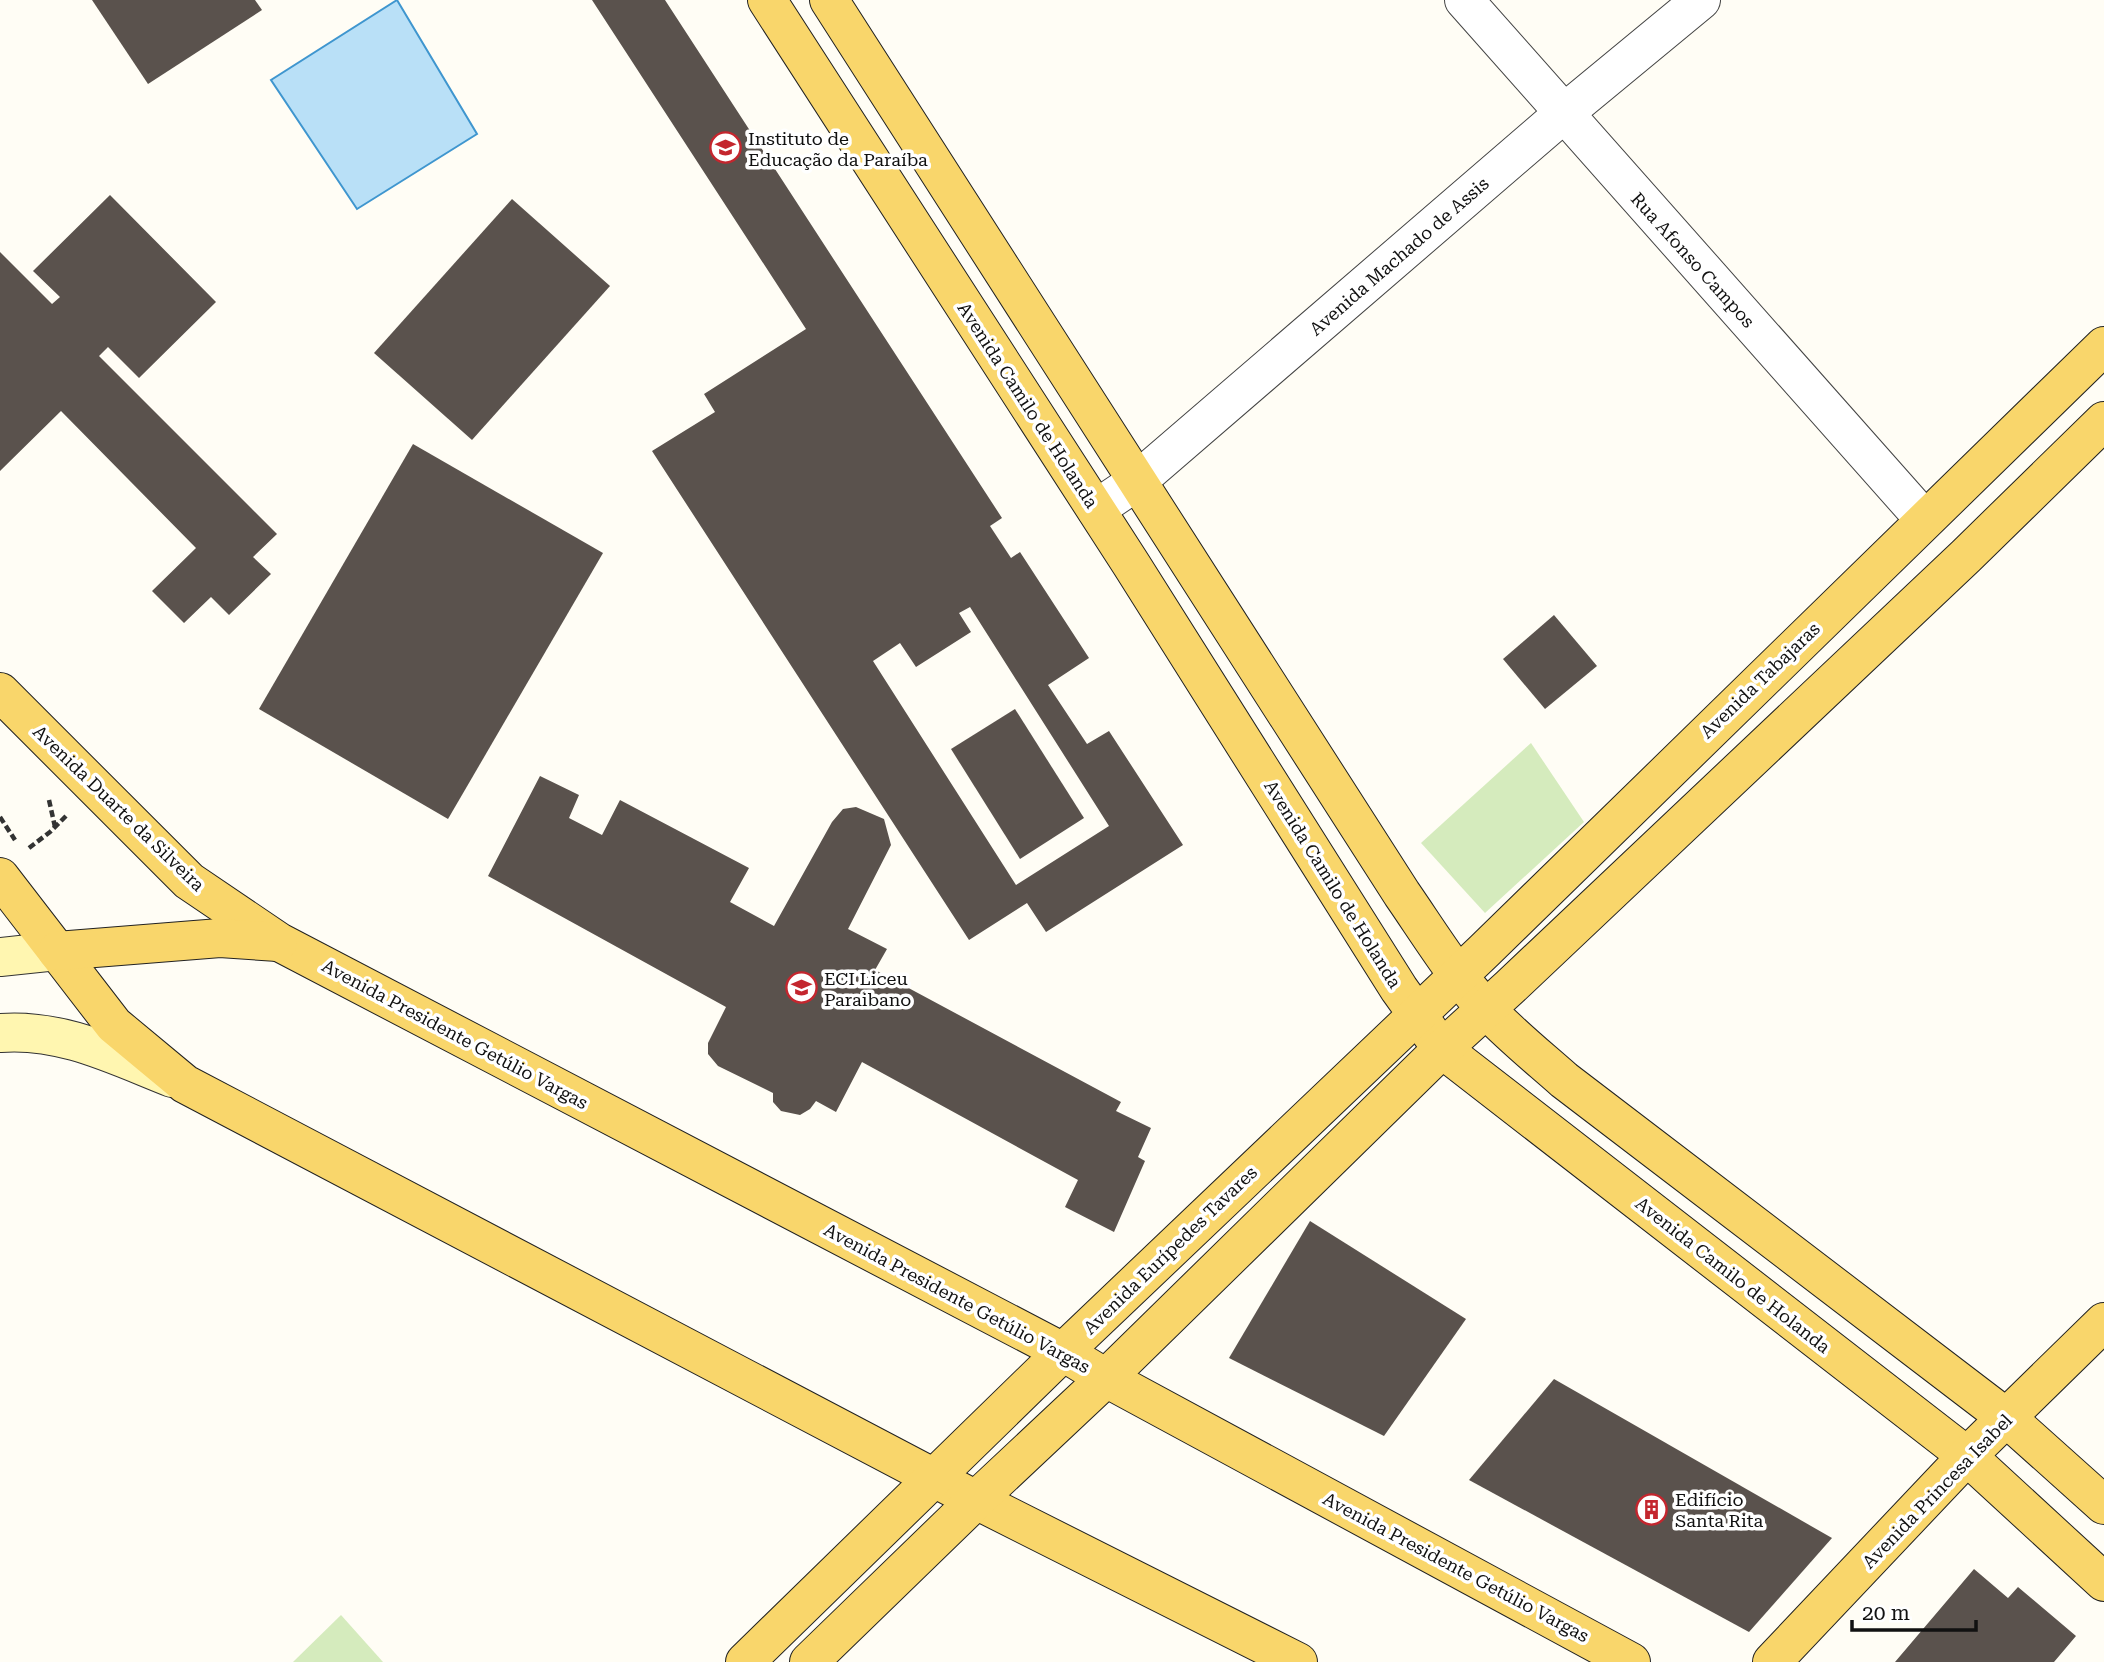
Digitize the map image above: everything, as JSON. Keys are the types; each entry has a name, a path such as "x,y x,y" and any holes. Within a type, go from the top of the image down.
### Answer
{"main road":[{"name":"Avenida Camilo de Holanda","path":"767,0 1096,509 1416,1015 1442,1049 1967,1457 2104,1582"},
{"path":"829,0 1402,894 1459,976 1486,1009 1564,1080 2008,1419 2104,1505"},
{"name":"Avenida Tabajaras","path":"1416,1015 2104,346"},
{"path":"809,1662 1106,1378 1442,1049 1966,556 2104,421"},
{"name":"Avenida Duarte da Silveira","path":"0,692 189,881 279,942"},
{"path":"14,858 57,951 114,1025 186,1084"},
{"path":"0,957 220,938 279,942"},
{"name":"Avenida Presidente Getúlio Vargas","path":"279,942 1063,1352 1106,1378 1631,1662"},
{"name":"Avenida Eurípedes Tavares","path":"745,1662 1063,1352 1416,1015"},
{"path":"0,1032 48,1034 82,1042 186,1084 976,1500 1298,1662"},
{"name":"Avenida Princesa Isabel","path":"1772,1662 1967,1457 2104,1322"}],"street":[{"name":"Rua Afonso Campos","path":"1464,0 1924,519"},
{"name":"Avenida Machado de Assis","path":"1096,509 1136,482 1563,114 1701,0"}],"path":[{"path":"0,817 14,858 55,827"}],"green space":[{"path":"1531,743 1584,822 1485,913 1421,843"},
{"path":"341,1615 383,1662 293,1662"}],"water":[{"path":"397,0 477,134 357,209 271,80"}],"building":[{"path":"92,0 255,0 262,10 148,84"},
{"path":"592,0 665,0 1002,518 990,526 1011,558 1020,552 1089,658 1048,685 1087,744 1109,731 1183,845 1046,932 1027,903 969,940 652,451 715,412 704,394 806,329","holes":["970,607 1109,826 1016,885 873,661 900,643 916,667 971,632 959,613"]},
{"path":"110,195 216,302 139,378 108,347 99,356 277,534 253,557 271,574 229,615 211,597 184,623 152,591 196,548 61,411 0,471 0,252 52,304 60,297 33,271"},
{"path":"512,199 610,286 472,440 374,353"},
{"path":"413,444 603,553 448,819 259,709"},
{"path":"1554,615 1597,666 1545,709 1503,659"},
{"path":"1015,709 1084,818 1020,859 951,749"},
{"name":"ECI Liceu Paraibano","path":"540,776 579,795 569,818 602,835 620,800 749,868 730,902 774,926 832,822 843,809 856,807 884,819 891,845 848,929 887,949 875,970 1121,1102 1116,1111 1151,1128 1138,1157 1145,1161 1114,1232 1065,1207 1078,1180 862,1062 836,1112 816,1101 800,1115 781,1111 773,1102 773,1093 718,1066 708,1054 708,1043 726,1007 488,876"},
{"path":"1310,1221 1466,1319 1384,1436 1229,1358"},
{"name":"Edifício Santa Rita","path":"1554,1379 1832,1538 1749,1632 1469,1480"},
{"path":"1974,1569 2008,1598 2018,1587 2076,1636 2054,1662 1895,1662"}],"place":[{"name":"Instituto de Educação da Paraíba","path":"725,148"},
{"name":"ECI Liceu Paraibano","path":"801,988"},
{"name":"Edifício Santa Rita","path":"1652,1509"}]}
